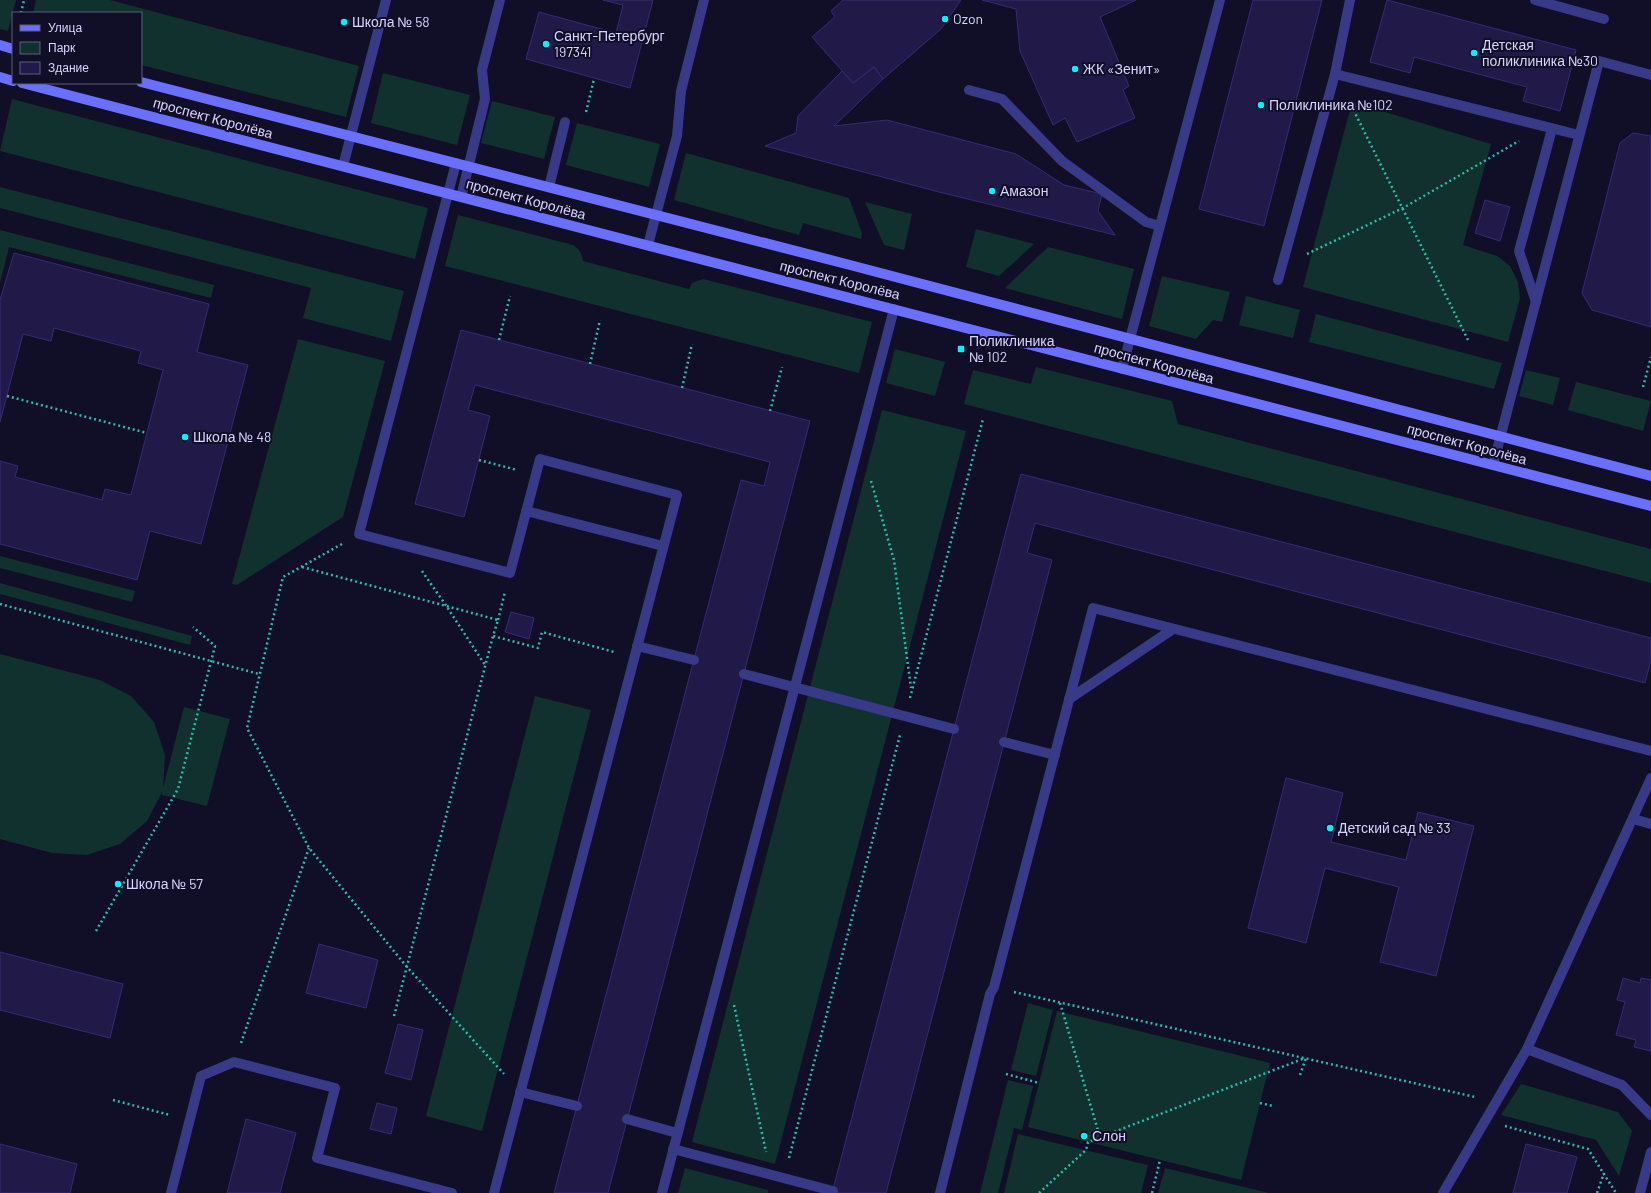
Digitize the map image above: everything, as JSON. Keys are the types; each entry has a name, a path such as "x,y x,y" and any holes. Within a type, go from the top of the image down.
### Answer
{"street":[{"path":"0,46 12,49"},
{"path":"0,77 12,81"},
{"name":"проспект Королёва","path":"142,82 549,187 1651,476"},
{"name":"проспект Королёва","path":"26,84 894,308 1122,369 1651,506"}],"lane":[{"path":"343,166 386,0"},
{"path":"461,197 485,99 482,70 500,0"},
{"path":"648,245 677,136 681,91 704,0"},
{"path":"1122,369 1220,0"},
{"path":"1278,280 1335,74 1350,0"},
{"path":"1535,0 1604,18"},
{"path":"1493,465 1599,61 1651,75"},
{"path":"1335,74 1579,135"},
{"path":"969,90 1002,99 1062,161 1146,222 1160,226"},
{"path":"549,187 565,122"},
{"path":"1536,302 1519,251 1547,128"},
{"path":"456,163 360,534 510,573 540,459 676,495 494,1193"},
{"path":"662,1193 894,308"},
{"path":"526,511 663,546"},
{"path":"940,1193 990,994 994,987 1093,608 1651,751"},
{"path":"1069,699 1173,628"},
{"path":"637,646 694,660"},
{"path":"744,674 954,729"},
{"path":"1004,742 1055,755"},
{"path":"1443,1193 1527,1049 1651,778"},
{"path":"1633,819 1651,824"},
{"path":"1527,1049 1622,1085 1651,1115"},
{"path":"171,1193 201,1076 234,1062 335,1088 317,1158 452,1193"},
{"path":"520,1092 577,1106"},
{"path":"627,1120 677,1132"},
{"path":"673,1150 833,1191"},
{"path":"1640,1193 1651,1152"}],"path":[{"path":"21,12 24,0"},
{"path":"1335,74 1469,342"},
{"path":"586,112 594,79"},
{"path":"1283,265 1403,208 1547,128"},
{"path":"499,340 510,296"},
{"path":"590,364 600,320"},
{"path":"682,388 692,344"},
{"path":"1643,387 1651,358"},
{"path":"770,411 782,367"},
{"path":"7,396 147,433"},
{"path":"784,1178 983,419"},
{"path":"479,460 536,475"},
{"path":"870,478 894,560 912,691"},
{"path":"360,534 283,577 246,728 309,848 407,967 520,1092"},
{"path":"403,545 448,607 486,665"},
{"path":"301,567 498,620"},
{"path":"394,1016 510,573"},
{"path":"0,604 259,674"},
{"path":"96,931 178,789 215,646 193,627"},
{"path":"493,636 538,648 542,632 634,658"},
{"path":"234,1062 309,848"},
{"path":"994,987 1496,1102"},
{"path":"1060,1002 1100,1137"},
{"path":"734,1004 771,1175"},
{"path":"1300,1075 1306,1058"},
{"path":"1038,1193 1086,1150 1088,1142 1306,1058"},
{"path":"1006,1074 1039,1083"},
{"path":"113,1100 190,1120"},
{"path":"1260,1103 1273,1106"},
{"path":"1486,1120 1588,1149 1616,1193"},
{"path":"1152,1193 1160,1160"},
{"path":"1597,1193 1604,1173"}],"green space":[{"path":"0,0 16,0 8,31 0,29"},
{"path":"36,0 110,0 359,66 346,117 142,65 142,12 33,12"},
{"path":"383,73 470,95 457,145 371,123"},
{"path":"12,99 428,208 415,259 0,151"},
{"path":"492,101 555,117 544,159 481,143"},
{"path":"1352,102 1491,144 1463,245 1497,256 1510,266 1518,282 1520,298 1508,342 1303,287"},
{"path":"577,123 660,144 649,187 566,165"},
{"path":"686,153 849,198 862,233 861,239 803,223 799,235 674,200"},
{"path":"0,187 404,291 391,341 303,318 311,288 0,208"},
{"path":"865,202 912,214 904,250 884,245"},
{"path":"458,215 573,245 580,252 583,261 689,289 692,283 703,279 872,322 859,373 445,266"},
{"path":"976,229 1034,244 999,276 966,267"},
{"path":"0,230 214,285 211,298 9,247 0,283"},
{"path":"1048,247 1134,269 1122,319 1005,288"},
{"path":"1162,276 1230,292 1222,322 1213,320 1196,339 1149,326"},
{"path":"1246,296 1300,310 1293,338 1239,325"},
{"path":"1316,314 1502,363 1494,389 1309,342"},
{"path":"298,339 385,361 343,517 237,585 232,584"},
{"path":"895,349 945,362 935,396 886,383"},
{"path":"1036,367 1172,401 1178,424 1651,549 1651,583 964,404 973,370 1031,384"},
{"path":"1526,370 1560,378 1553,405 1519,396"},
{"path":"1576,382 1651,401 1643,431 1568,410"},
{"path":"882,410 966,431 775,1164 692,1142"},
{"path":"0,556 135,591 132,602 0,568"},
{"path":"0,583 192,636 190,645 0,594"},
{"path":"0,654 100,680 131,696 154,722 165,755 163,788 184,707 230,719 207,806 162,795 162,792 147,821 120,844 87,855 52,853 0,839"},
{"path":"535,696 591,710 482,1131 426,1116"},
{"path":"1028,1003 1053,1010 1036,1076 1011,1070"},
{"path":"1057,1011 1270,1063 1241,1180 1028,1127"},
{"path":"1008,1080 1033,1086 1022,1130 1014,1128 998,1193 980,1193"},
{"path":"1521,1084 1618,1112 1632,1131 1619,1176 1596,1140 1501,1115"},
{"path":"1018,1134 1148,1165 1141,1193 1004,1193"},
{"path":"685,1168 768,1190 768,1193 678,1193"},
{"path":"1165,1168 1269,1193 1158,1193"}],"building":[{"path":"603,0 653,0 630,88 526,59 539,12 616,33 623,5"},
{"path":"843,0 961,0 941,29 883,79 874,67 853,83 812,37 835,17 831,11"},
{"name":"ЖК «Зенит»","path":"982,0 1136,0 1100,17 1129,86 1123,90 1135,118 1077,142 1065,118 1053,125 1020,51 1016,9"},
{"name":"Поликлиника №102","path":"1253,0 1322,0 1264,226 1199,209"},
{"name":"Детская поликлиника №30","path":"1387,0 1576,50 1560,111 1523,101 1527,87 1414,57 1410,73 1370,62"},
{"path":"874,67 883,79 834,126 887,120 1016,154 1064,185 1102,194 1098,211 1115,235 939,192 765,146 796,133 798,116 842,71 853,83"},
{"path":"1633,133 1651,136 1651,327 1592,310 1582,293 1620,143"},
{"path":"1485,200 1510,207 1500,241 1475,233"},
{"path":"14,253 209,304 197,352 248,365 201,544 150,531 137,580 0,544 0,461 18,466 15,477 102,500 105,489 131,495 163,370 138,363 141,351 54,328 51,341 23,334 0,422 0,300"},
{"path":"461,330 810,421 608,1193 554,1193 741,480 764,486 770,462 475,385 468,410 490,416 464,517 415,504"},
{"path":"1021,474 1651,638 1651,660 1645,683 1035,523 1027,553 1052,560 886,1193 832,1193"},
{"path":"511,612 534,618 529,639 505,632"},
{"path":"1286,778 1343,793 1331,842 1406,860 1418,812 1474,826 1436,976 1380,962 1399,887 1325,868 1306,943 1248,928"},
{"path":"319,944 378,960 366,1008 306,993"},
{"path":"0,952 123,984 110,1038 0,1010"},
{"path":"1623,978 1640,983 1641,978 1651,980 1651,1051 1634,1047 1636,1040 1616,1035 1625,1002 1617,1000"},
{"path":"398,1024 423,1030 411,1080 385,1073"},
{"path":"377,1103 397,1108 391,1134 370,1129"},
{"path":"246,1119 296,1133 280,1193 227,1193"},
{"path":"0,1144 77,1164 70,1193 0,1193"},
{"path":"1526,1144 1577,1157 1567,1193 1513,1193"}],"place":[{"name":"Ozon","path":"945,19"},
{"name":"Школа № 58","path":"344,22"},
{"name":"Санкт-Петербург 197341","path":"546,44"},
{"name":"Детская поликлиника №30","path":"1474,53"},
{"name":"ЖК «Зенит»","path":"1075,69"},
{"name":"Поликлиника №102","path":"1261,105"},
{"name":"Амазон","path":"992,191"},
{"name":"Поликлиника № 102","path":"961,349"},
{"name":"Школа № 48","path":"185,437"},
{"name":"Детский сад № 33","path":"1330,828"},
{"name":"Школа № 57","path":"118,884"},
{"name":"Слон","path":"1084,1136"}]}
